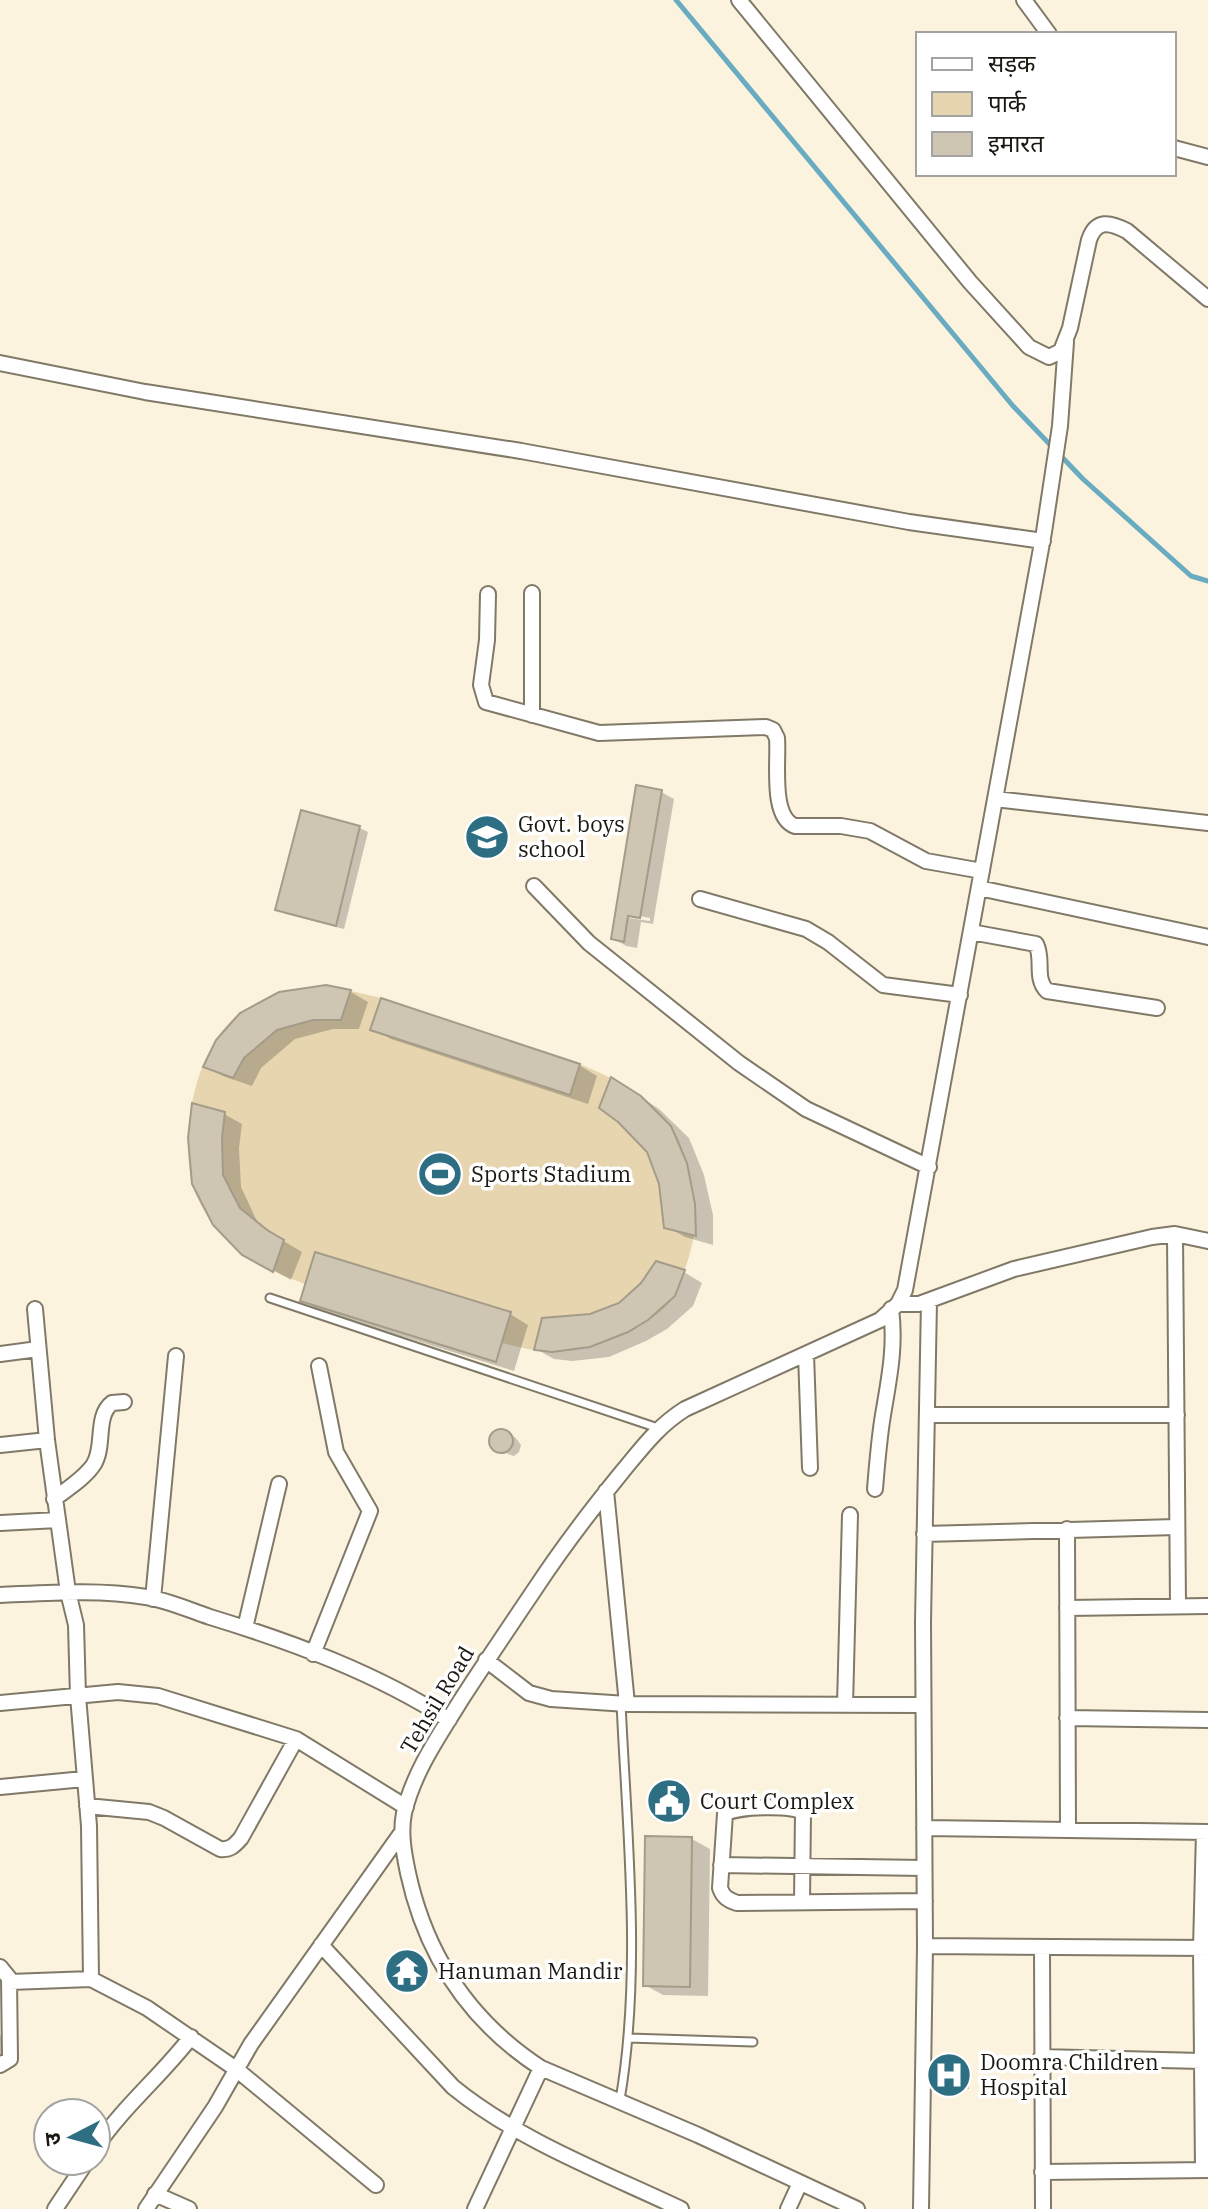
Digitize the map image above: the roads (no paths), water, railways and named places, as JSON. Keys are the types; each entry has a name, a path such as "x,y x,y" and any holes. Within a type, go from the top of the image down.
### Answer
{"street":[{"path":"739,0 970,282 1029,347 1049,357 1061,351 1066,342"},
{"path":"1024,0 1048,32"},
{"path":"1176,149 1208,157"},
{"path":"875,1489 892,1367 895,1307 908,1279 929,1167 1043,537 1060,426 1066,342 1093,229 1098,225 1117,226 1127,231 1208,299"},
{"path":"0,363 145,392 521,451 909,522 1043,537"},
{"path":"532,593 532,715"},
{"path":"488,594 482,695 486,702 581,730 607,734 766,727 773,730 777,738 779,802 781,814 788,823 870,831 926,861 982,871"},
{"path":"995,799 1208,823"},
{"path":"534,886 589,943 739,1063 806,1109 929,1167"},
{"path":"979,888 1208,937"},
{"path":"700,899 806,929 828,942 883,985 960,995"},
{"path":"971,932 1036,944 1040,955 1040,981 1047,991 1157,1008"},
{"path":"895,1307 929,1301 1014,1269 1108,1246 1175,1234 1208,1241"},
{"path":"1175,1234 1178,1606"},
{"path":"921,2209 925,1946 924,1534 929,1301"},
{"name":"Tehsil Road","path":"857,2209 541,2068 494,2031 465,2001 426,1935 411,1887 402,1832 413,1784 430,1749 486,1660 564,1545 658,1428 685,1409 880,1320 895,1307"},
{"path":"35,1309 54,1499 76,1625 87,1806 91,1979"},
{"path":"0,1354 38,1349"},
{"path":"806,1354 810,1468"},
{"path":"153,1599 176,1356"},
{"path":"313,1654 370,1511 336,1452 319,1366"},
{"path":"54,1499 94,1463 100,1448 104,1412 112,1403 124,1402"},
{"path":"927,1415 1177,1415"},
{"path":"0,1445 47,1440"},
{"path":"245,1628 279,1484"},
{"path":"606,1491 624,1704"},
{"path":"845,1705 850,1515"},
{"path":"0,1523 58,1520"},
{"path":"924,1534 1176,1527"},
{"path":"1067,1529 1068,1830"},
{"path":"0,1595 68,1592 153,1599 245,1628 387,1683 449,1720"},
{"path":"1067,1608 1208,1606"},
{"path":"486,1660 540,1698 624,1704 923,1705"},
{"path":"0,1703 118,1692 158,1696 296,1739 406,1807"},
{"path":"1067,1718 1208,1720"},
{"path":"87,1806 149,1812 220,1849 227,1849 241,1838 296,1739"},
{"path":"0,1787 84,1779"},
{"path":"802,1902 803,1812 792,1808 730,1810 725,1814 720,1888 730,1900 737,1903 925,1901"},
{"path":"924,1828 1206,1832 1202,2061 1206,2170 1042,2172"},
{"path":"146,2209 292,1984 402,1832"},
{"path":"721,1865 924,1868"},
{"path":"321,1945 453,2087 512,2128 681,2209"},
{"path":"925,1946 1205,1948"},
{"path":"1042,1947 1043,2209"},
{"path":"0,1967 8,1974 10,1982 11,2052 7,2063 0,2065"},
{"path":"10,1982 91,1979 147,2008 236,2069 376,2185"},
{"path":"112,2126 169,2066 191,2037"},
{"path":"1041,2057 1202,2061"},
{"path":"475,2209 541,2068"},
{"path":"55,2209 76,2177"},
{"path":"788,2209 800,2183"},
{"path":"155,2194 189,2209"}],"lane":[{"path":"270,1298 658,1428"},
{"path":"620,2103 629,2038 630,1906 624,1704"},
{"path":"629,2038 753,2042"}],"waterway":[{"path":"676,0 1013,406 1083,479 1191,576 1208,581"}],"place":[{"name":"Govt. boys school","path":"487,837"},
{"name":"Sports Stadium","path":"440,1174"},
{"name":"Court Complex","path":"669,1801"},
{"name":"Hanuman Mandir","path":"407,1971"},
{"name":"Doomra Children Hospital","path":"949,2075"}]}
